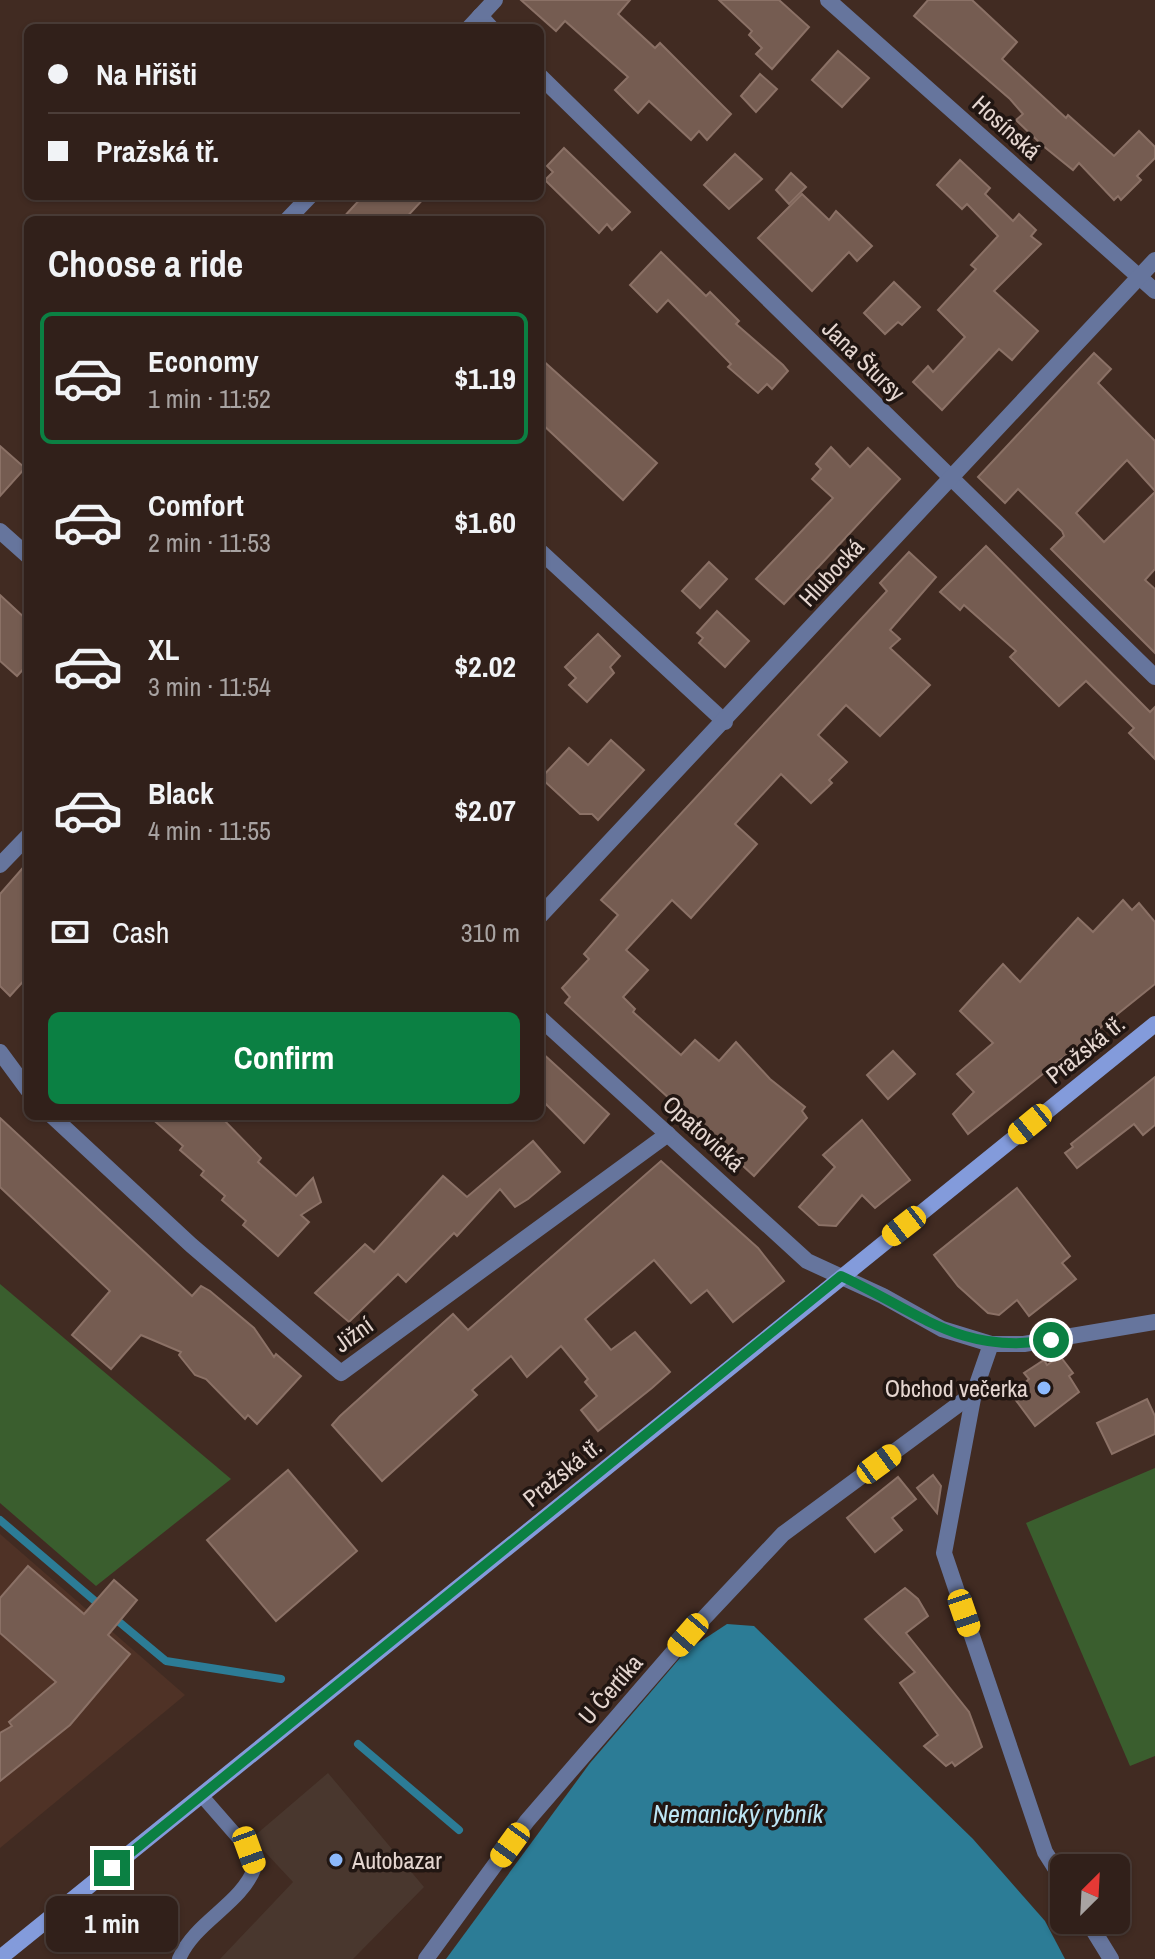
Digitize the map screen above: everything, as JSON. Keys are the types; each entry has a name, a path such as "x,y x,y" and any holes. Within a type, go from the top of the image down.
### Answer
{"main road":[{"name":"Pražská tř.","path":"0,1958 1155,1024"}],"street":[{"path":"480,24 495,0"},
{"name":"Hosínská","path":"828,0 1155,291"},
{"name":"Jana Štursy","path":"544,80 1155,677"},
{"path":"291,216 306,200"},
{"name":"Hlubocká","path":"544,912 1155,260"},
{"path":"0,531 24,552"},
{"path":"544,555 725,722"},
{"path":"0,865 24,840"},
{"name":"Opatovická","path":"544,1022 807,1261 942,1329 991,1344"},
{"path":"0,1052 24,1085"},
{"name":"Jižní","path":"56,1120 191,1245 341,1373 668,1134"},
{"path":"1050,1860 944,1553 974,1393 991,1344 1024,1344 1155,1322"},
{"name":"U Čertíka","path":"426,1959 527,1821 688,1635 783,1534 974,1393"},
{"path":"1096,1934 1111,1959"}],"lane":[{"path":"179,1959 187,1939 249,1882 255,1867 249,1850 201,1795"}],"shaded area":[{"path":"0,1534 185,1695 0,1848"},
{"name":"Autobazar","path":"328,1773 424,1887 353,1959 220,1959 293,1882 252,1838"}],"green space":[{"path":"0,1284 231,1479 96,1586 0,1503"},
{"path":"1155,1468 1155,1756 1130,1766 1026,1523"}],"water":[{"name":"Nemanický rybník","path":"727,1624 754,1626 973,1839 1045,1921 1065,1959 446,1959 590,1763 686,1651"}],"building":[{"path":"521,0 630,0 618,14 655,48 660,43 731,114 707,140 699,131 691,140 649,101 638,113 615,90 628,77 565,21 556,31"},
{"path":"719,0 779,0 809,27 772,69 756,54 762,48 749,35 752,31"},
{"path":"928,0 972,0 1017,42 1002,59 1066,118 1068,115 1114,156 1139,131 1155,147 1155,158 1137,176 1141,180 1121,200 1118,196 1114,200 1079,163 1073,170 1042,145 1016,120 1023,114 1010,99 914,16"},
{"path":"838,51 869,78 842,107 812,80"},
{"path":"760,74 777,89 756,112 741,96"},
{"path":"564,148 630,212 612,230 607,224 599,233 545,180 553,172 547,166"},
{"path":"735,154 762,179 729,209 704,185"},
{"path":"960,160 990,188 985,194 1013,221 1019,214 1036,230 1031,236 1041,244 994,291 1038,331 1012,360 999,349 942,410 913,382 928,366 933,372 965,337 938,310 976,269 971,265 998,236 967,204 962,209 937,185"},
{"path":"791,173 806,187 789,204 776,190"},
{"path":"802,194 829,220 836,211 872,246 857,261 849,252 812,291 758,238"},
{"path":"359,200 422,200 408,216 345,216"},
{"path":"661,252 706,296 710,292 739,321 736,324 788,371 772,389 767,384 758,393 728,367 731,364 668,300 657,312 630,285"},
{"path":"894,282 920,307 902,325 898,322 885,334 864,313"},
{"path":"1094,353 1111,369 1098,383 1155,441 1155,491 1127,460 1076,513 1104,542 1155,492 1155,569 1145,580 1155,589 1155,653 1051,549 1064,536 1062,531 1018,489 1005,503 978,477"},
{"path":"544,362 657,463 623,500 544,426"},
{"path":"0,446 24,469 0,496"},
{"path":"831,447 850,467 868,448 900,479 784,604 756,579 833,498 812,479 821,469 816,464"},
{"path":"986,546 1150,712 1155,707 1155,759 1129,733 1134,728 1086,681 1059,706 1010,657 1016,651 964,605 960,610 940,592"},
{"path":"909,552 936,577 890,630 900,639 890,648 930,685 880,736 846,705 818,735 847,762 829,780 832,783 811,803 781,774 735,824 757,844 691,918 672,900 626,950 648,970 623,997 635,1009 633,1012 681,1055 695,1040 719,1061 736,1042 770,1079 805,1107 802,1111 807,1118 754,1176 565,1003 570,997 562,988 589,959 584,954 618,915 601,900 887,591 880,583"},
{"path":"709,562 727,579 700,608 682,591"},
{"path":"0,595 24,617 24,668 17,676 0,661"},
{"path":"717,611 749,641 725,667 699,643 703,638 697,633"},
{"path":"598,634 620,656 610,667 614,673 587,702 569,685 576,678 565,667"},
{"path":"611,740 644,770 598,820 592,814 580,814 544,781 544,775 569,748 588,765"},
{"path":"24,867 24,980 10,996 0,986 0,894"},
{"path":"1123,900 1132,910 1139,903 1155,922 1155,984 968,1134 953,1114 974,1092 957,1074 993,1043 960,1011 1003,964 1020,982 1078,918 1093,932"},
{"path":"893,1051 915,1074 888,1099 867,1075"},
{"path":"544,1055 609,1114 584,1143 544,1102"},
{"path":"1155,1077 1155,1125 1143,1135 1134,1124 1077,1168 1065,1153 1073,1147 1071,1144"},
{"path":"0,1118 192,1296 201,1286 210,1291 254,1328 274,1357 276,1354 301,1376 257,1424 248,1415 245,1419 206,1379 195,1375 179,1355 181,1352 141,1335 111,1369 72,1335 110,1291 0,1187"},
{"path":"154,1120 224,1120 261,1158 258,1162 296,1196 313,1178 321,1202 301,1215 309,1222 278,1256 243,1225 246,1221 222,1200 225,1196 201,1175 204,1171 180,1150 183,1146"},
{"path":"862,1120 910,1180 875,1208 862,1195 836,1226 819,1225 799,1207 835,1167 823,1155"},
{"path":"533,1141 560,1172 528,1199 515,1207 500,1189 457,1236 454,1233 406,1282 398,1274 349,1322 315,1293 365,1244 374,1252 443,1176 467,1197"},
{"path":"661,1161 758,1248 784,1281 733,1322 707,1290 691,1303 654,1260 585,1319 611,1350 635,1332 670,1372 652,1388 598,1431 581,1410 597,1396 585,1382 588,1379 561,1346 527,1377 511,1356 472,1390 477,1395 382,1481 332,1425 453,1314 468,1330"},
{"path":"1017,1188 1070,1256 1062,1263 1076,1279 1029,1316 1017,1300 999,1315 988,1313 958,1286 934,1255"},
{"path":"1060,1356 1073,1373 1069,1376 1079,1392 1035,1426 1012,1395 1029,1379 1024,1373 1044,1360 1047,1365"},
{"path":"1147,1399 1155,1416 1155,1434 1112,1454 1097,1423"},
{"path":"288,1470 357,1551 276,1621 207,1540"},
{"path":"933,1475 941,1486 937,1513 917,1488"},
{"path":"898,1477 916,1499 892,1518 902,1530 875,1552 847,1518"},
{"path":"28,1566 84,1614 114,1580 137,1600 108,1635 130,1654 70,1725 0,1781 0,1733 12,1726 9,1722 56,1682 0,1633 0,1598"},
{"path":"905,1588 918,1599 928,1616 906,1633 969,1712 982,1747 955,1766 952,1762 946,1766 924,1746 938,1735 900,1683 915,1672 865,1619"}],"waterway":[{"path":"0,1520 102,1607"},
{"path":"112,1616 166,1661 281,1679"},
{"path":"358,1744 459,1830"}],"place":[{"name":"Obchod večerka","path":"1044,1388"},
{"name":"Autobazar","path":"336,1860"}],"route":[{"path":"112,1868 841,1276 942,1329 972,1340 991,1344 1024,1344 1051,1340"}]}
